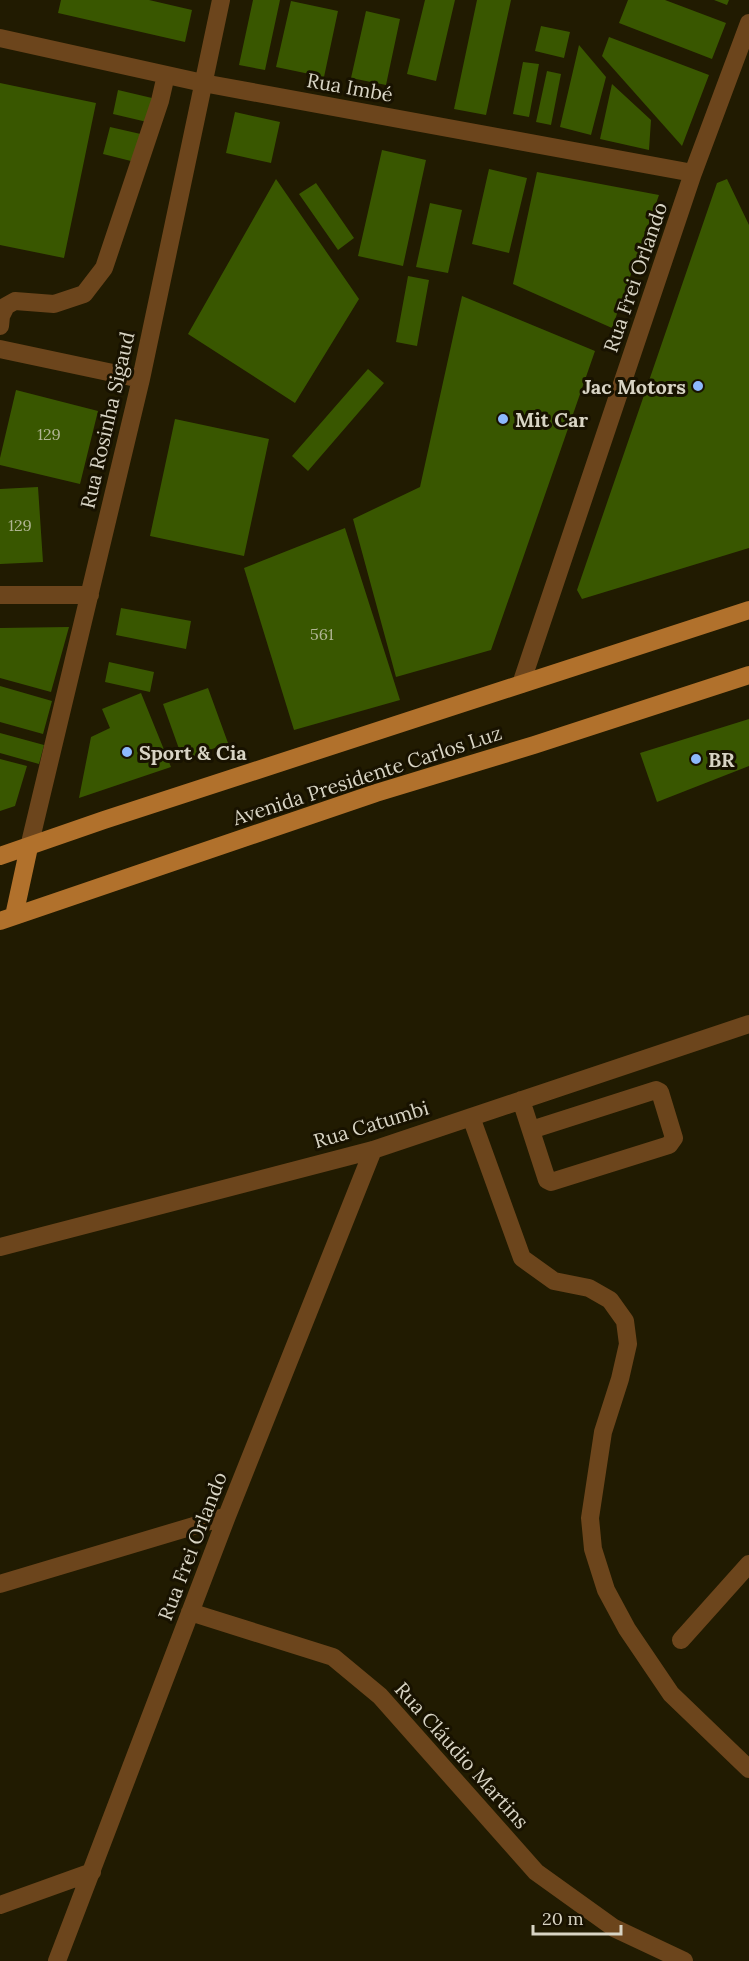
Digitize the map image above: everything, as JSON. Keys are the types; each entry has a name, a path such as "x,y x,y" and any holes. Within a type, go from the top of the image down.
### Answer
{"main road":[{"name":"Avenida Presidente Carlos Luz","path":"0,856 749,610"},
{"name":"Avenida Presidente Carlos Luz","path":"7,918 376,793 534,745 749,675"},
{"path":"7,918 29,847"}],"street":[{"name":"Rua Rosinha Sigaud","path":"29,847 141,379 221,0"},
{"name":"Rua Frei Orlando","path":"521,684 693,173 749,23"},
{"name":"Rua Imbé","path":"0,38 203,83 693,173"},
{"path":"0,326 1,316 6,306 15,301 54,304 84,294 104,268 160,101 166,75"},
{"path":"0,349 141,379"},
{"path":"0,595 90,595"},
{"name":"Rua Catumbi","path":"0,1247 373,1150 749,1024"},
{"path":"521,1100 547,1180 551,1182 669,1145 674,1137 660,1092 656,1090 531,1130"},
{"path":"471,1117 522,1258 554,1281 589,1288 610,1300 626,1321 628,1344 620,1379 603,1432 590,1518 593,1549 606,1590 627,1629 671,1695 749,1768"},
{"name":"Rua Frei Orlando","path":"57,1961 227,1516 373,1150"},
{"path":"0,1584 227,1516"},
{"path":"681,1640 749,1564"},
{"name":"Rua Cláudio Martins","path":"190,1612 333,1657 380,1696 536,1872 614,1929 684,1961"},
{"path":"0,1905 92,1872"}],"building":[{"path":"61,0 149,0 192,10 185,42 58,13"},
{"path":"253,0 280,0 265,70 239,65"},
{"path":"425,0 455,0 436,81 407,74"},
{"path":"477,0 511,0 486,115 454,109"},
{"path":"628,0 665,0 726,23 712,59 619,23"},
{"path":"714,0 729,0 727,5"},
{"path":"291,1 338,11 324,77 276,67"},
{"path":"366,11 400,19 386,85 351,78"},
{"path":"541,26 570,32 564,58 535,51"},
{"path":"609,37 709,75 682,146 602,56"},
{"path":"579,45 606,77 591,135 560,127"},
{"path":"523,62 539,64 529,117 513,114"},
{"path":"547,71 561,74 551,125 536,122"},
{"path":"0,83 96,103 64,258 0,245"},
{"path":"612,84 651,120 649,150 600,139"},
{"path":"118,90 152,98 147,122 113,114"},
{"path":"235,112 280,122 271,163 226,153"},
{"path":"110,127 145,135 139,163 103,154"},
{"path":"382,150 426,160 403,266 358,256"},
{"path":"489,169 527,178 509,253 472,244"},
{"path":"537,172 659,195 612,328 513,284"},
{"path":"276,179 359,299 295,403 188,334"},
{"name":"Jac Motors","path":"727,179 749,225 749,548 582,599 577,590 717,183"},
{"path":"316,183 354,238 338,250 299,194"},
{"path":"430,203 462,210 448,273 416,267"},
{"path":"408,276 429,280 417,346 396,342"},
{"name":"Mit Car","path":"462,296 595,351 491,650 396,677 353,519 420,487"},
{"path":"368,369 384,383 308,471 292,456"},
{"path":"16,390 98,411 80,484 0,465"},
{"path":"175,419 269,439 244,556 150,536"},
{"path":"38,487 43,562 0,564 0,489"},
{"path":"345,528 400,700 294,730 244,568"},
{"path":"121,608 191,621 186,649 116,635"},
{"path":"69,627 51,692 0,678 0,628"},
{"path":"109,662 154,672 150,692 105,682"},
{"path":"0,686 52,701 43,734 0,722"},
{"path":"208,688 228,743 183,760 163,704"},
{"name":"Sport & Cia","path":"141,693 171,767 79,798 91,737 110,728 102,709"},
{"name":"BR","path":"749,719 749,766 657,802 640,753"},
{"path":"0,733 44,745 39,764 0,753"},
{"path":"0,759 27,766 15,806 0,811"}],"place":[{"name":"Jac Motors","path":"698,386"},
{"name":"Mit Car","path":"503,419"},
{"name":"Sport & Cia","path":"127,752"},
{"name":"BR","path":"696,759"}]}
